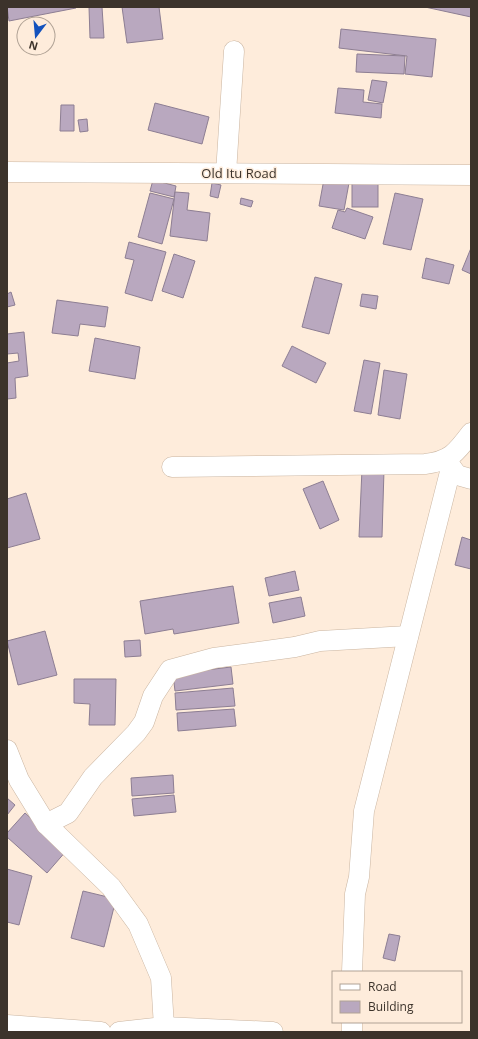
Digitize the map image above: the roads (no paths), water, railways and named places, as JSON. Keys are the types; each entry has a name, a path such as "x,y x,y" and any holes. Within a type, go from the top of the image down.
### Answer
{"street":[{"path":"226,173 234,51"},
{"name":"Old Itu Road","path":"7,172 471,175"},
{"path":"352,971 355,894 359,877 364,811 408,636 448,464 471,433"},
{"path":"172,467 448,464"},
{"path":"448,464 457,475 471,479"},
{"path":"46,824 68,813 93,777 136,733 144,722 153,696 170,670 214,658 295,647 320,641 408,636"},
{"path":"7,750 19,780 46,824 111,887 138,924 161,978 164,1027"},
{"path":"7,1025 101,1032"},
{"path":"119,1032 164,1027 273,1032"}]}
